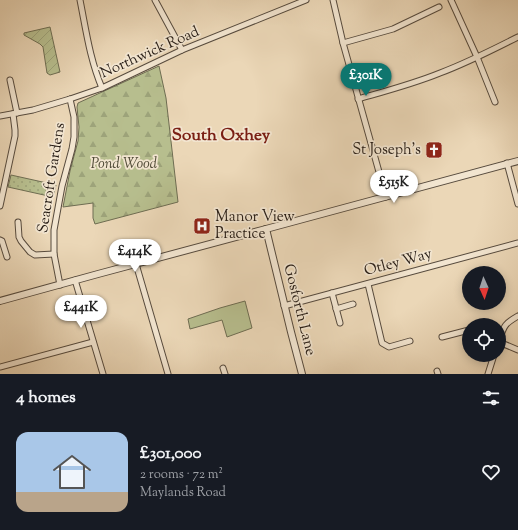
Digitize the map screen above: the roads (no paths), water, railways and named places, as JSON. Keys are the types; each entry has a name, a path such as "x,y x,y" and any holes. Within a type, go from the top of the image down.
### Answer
{"street":[{"path":"80,0 95,69 102,88"},
{"path":"155,0 182,50"},
{"name":"Northwick Road","path":"0,116 33,110 102,88 182,50 306,0"},
{"path":"333,0 358,99 386,197"},
{"path":"451,0 477,57 495,102"},
{"path":"343,43 393,29 439,7"},
{"path":"358,99 413,83 440,73 518,37"},
{"path":"0,206 16,130 10,80"},
{"name":"Seacroft Gardens","path":"60,284 54,254 54,230 62,186 74,137 74,117 70,99"},
{"path":"0,301 518,161"},
{"path":"507,164 518,204"},
{"path":"18,222 18,233 21,241 30,252 35,255 54,254"},
{"name":"Gosforth Lane","path":"266,230 302,374"},
{"path":"0,240 2,241 7,257"},
{"name":"Otley Way","path":"284,306 518,243"},
{"path":"136,264 168,374"},
{"path":"76,280 103,374"},
{"path":"368,284 382,343 388,347 410,341"},
{"path":"332,293 340,323"},
{"path":"336,309 353,304"},
{"path":"506,324 518,316"},
{"path":"442,337 462,332"},
{"path":"0,367 93,342"},
{"path":"506,345 518,350"},
{"path":"488,374 492,362"},
{"path":"223,368 225,374"}],"place":[{"name":"St Joseph's","path":"434,150"},
{"name":"Manor View Practice","path":"202,226"}],"district":[{"name":"South Oxhey","path":"221,136"}],"park label":[{"name":"Pond Wood","path":"124,164"}]}
